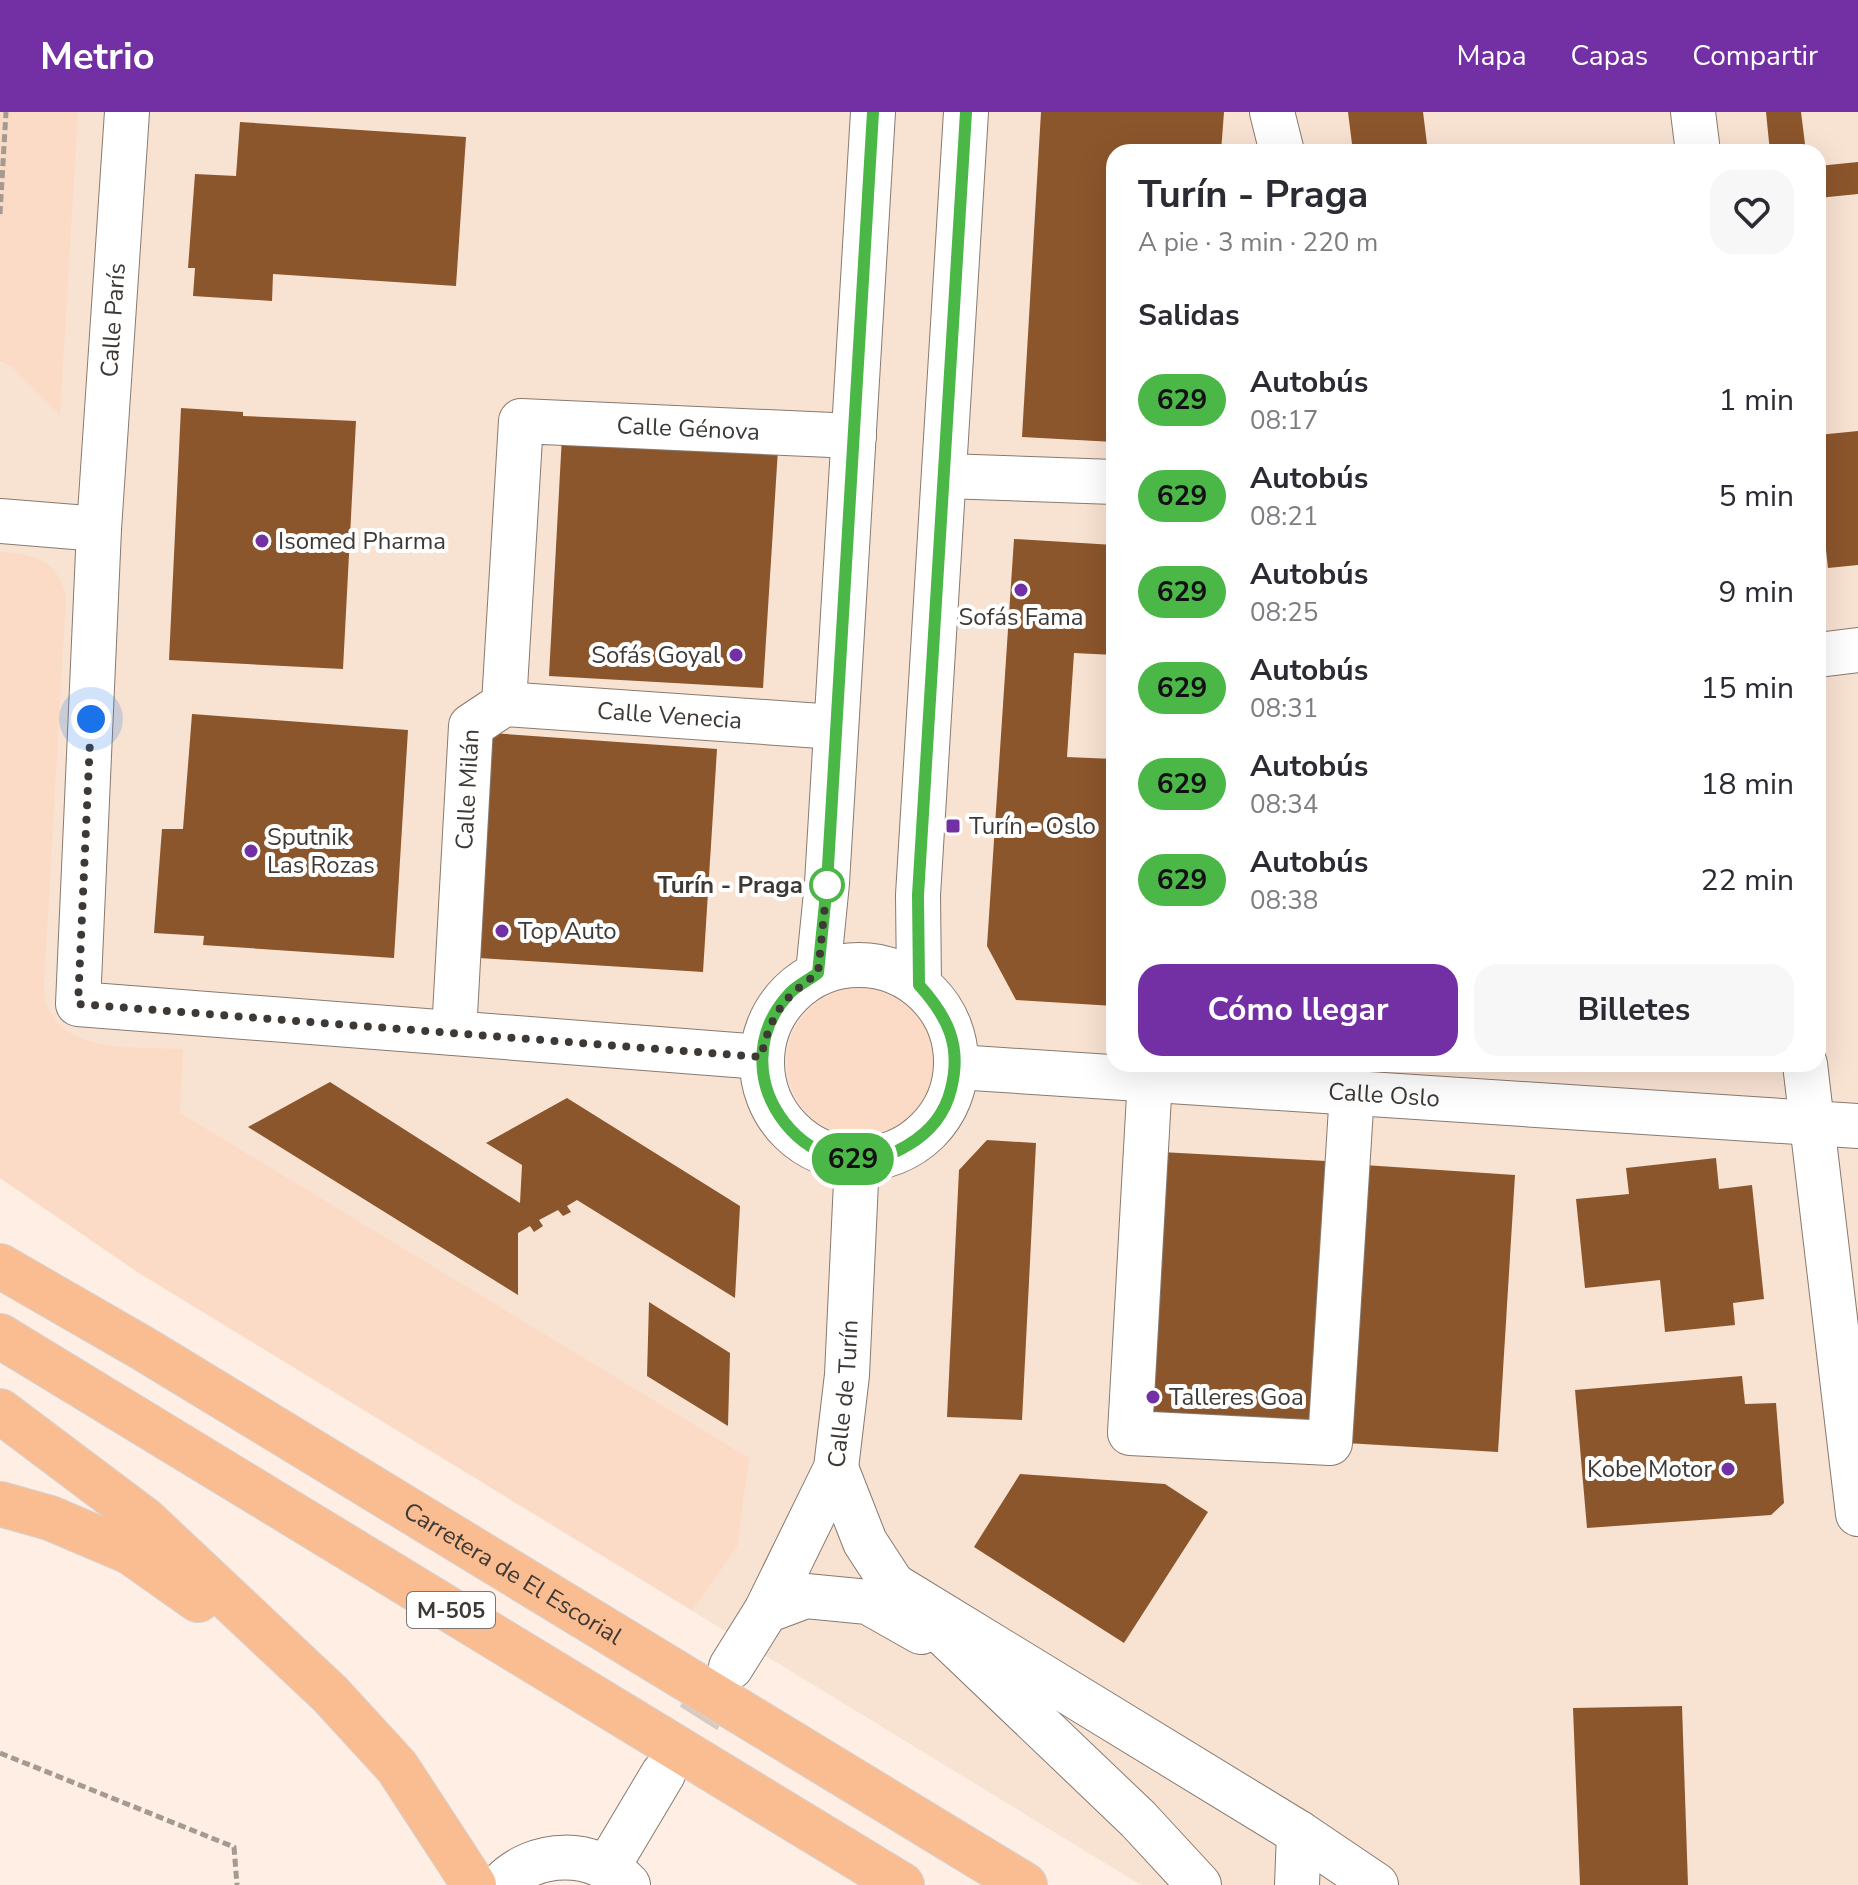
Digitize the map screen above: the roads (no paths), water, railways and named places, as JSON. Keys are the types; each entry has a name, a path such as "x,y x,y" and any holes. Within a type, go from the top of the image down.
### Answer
{"highway":[{"path":"0,1248 144,1349"},
{"name":"Carretera de El Escorial","path":"0,1266 144,1349 1025,1885"},
{"name":"M-505","path":"0,1336 902,1885"},
{"path":"0,1411 145,1520 330,1694 397,1767 474,1885"},
{"path":"0,1504 50,1518 130,1552 330,1694"}],"street":[{"name":"Calle París","path":"127,112 99,529 78,1004 454,1033"},
{"path":"818,973 827,883 873,112"},
{"path":"919,985 918,895 966,112"},
{"path":"1272,112 1280,144"},
{"path":"1693,112 1697,144"},
{"name":"Calle Génova","path":"521,421 854,436"},
{"name":"Calle Milán","path":"454,1033 471,726 504,704 521,421"},
{"path":"945,476 1106,482"},
{"path":"0,521 99,529"},
{"path":"1826,654 1858,650"},
{"name":"Calle Venecia","path":"504,704 835,727"},
{"path":"844,966 870,966 896,972 919,985 940,1009 954,1038 957,1067 947,1106 925,1135 893,1154 857,1160 819,1152 787,1129 767,1096 761,1057 769,1023 789,993 818,973 844,966"},
{"path":"454,1033 761,1057"},
{"name":"Calle Oslo","path":"957,1067 1858,1126"},
{"path":"1806,1072 1858,1514"},
{"path":"1150,1078 1130,1433 1330,1443 1352,1092"},
{"name":"Calle de Turín","path":"731,1667 766,1611 836,1468 847,1375 857,1160"},
{"path":"836,1468 865,1542 893,1585 1138,1819 1199,1885"},
{"path":"893,1585 1299,1833 1376,1885"},
{"path":"766,1611 806,1596 868,1602 972,1662"},
{"path":"501,1885 522,1868 556,1857 591,1861 618,1876 663,1774"},
{"path":"1297,1885 1299,1833"}],"tunnel":[{"path":"663,1774 731,1667"}],"place":[{"name":"Isomed Pharma","path":"262,541"},
{"name":"Sofás Fama","path":"1021,590"},
{"name":"Sofás Goyal","path":"736,655"},
{"name":"Turín - Oslo","path":"953,826"},
{"name":"Sputnik Las Rozas","path":"251,851"},
{"name":"Turín - Praga","path":"827,885"},
{"name":"Top Auto","path":"502,931"},
{"name":"Talleres Goa","path":"1153,1397"},
{"name":"Kobe Motor","path":"1728,1469"}]}
